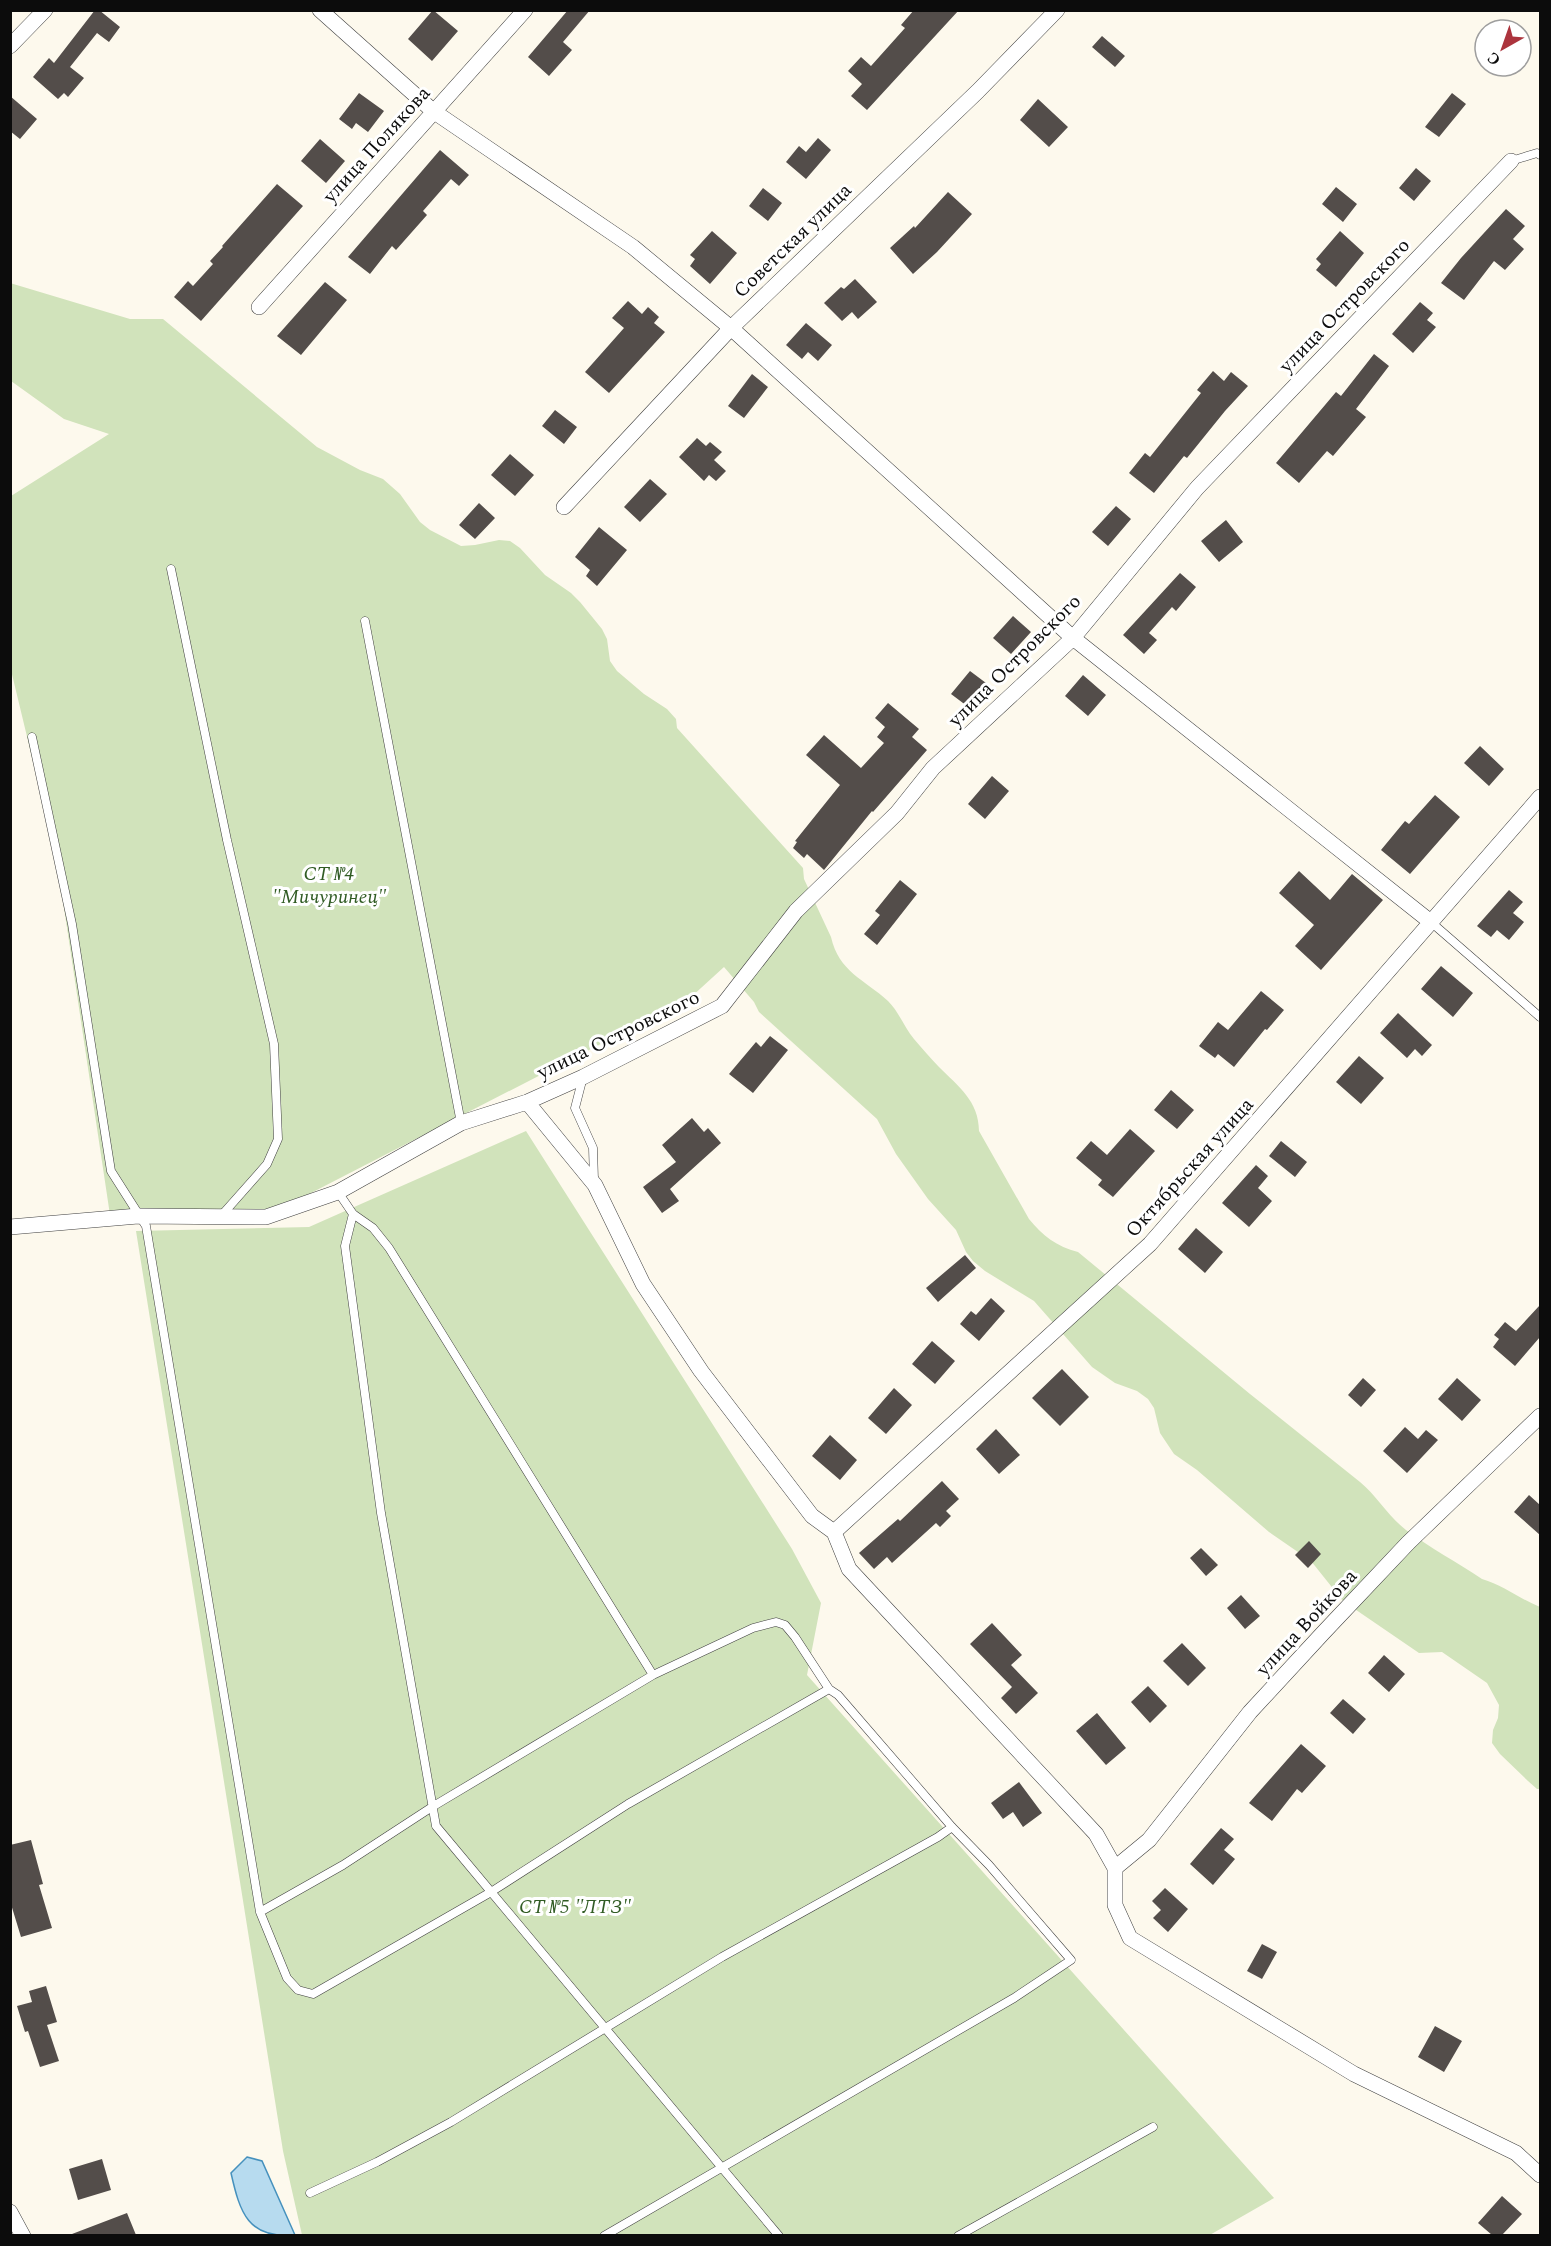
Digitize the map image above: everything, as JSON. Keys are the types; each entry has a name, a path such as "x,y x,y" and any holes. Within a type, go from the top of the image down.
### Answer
{"street":[{"path":"10,46 45,10"},
{"path":"320,10 433,111 633,247 731,328 1073,638 1432,923"},
{"name":"улица Полякова","path":"259,308 525,10"},
{"name":"Советская улица","path":"564,507 731,328 978,91 1057,10"},
{"name":"улица Островского","path":"10,1227 138,1216 266,1217 338,1192 461,1123 527,1102 583,1077 722,1006 796,911 897,813 933,768 1073,638 1197,488 1511,161"},
{"name":"Октябрьская улица","path":"834,1532 1150,1244 1540,797"},
{"path":"527,1102 595,1185 643,1284 701,1371 812,1516 834,1532 849,1569 1096,1834 1115,1868 1115,1905 1130,1938 1354,2074 1516,2153 1540,2175"},
{"name":"улица Войкова","path":"1115,1868 1149,1840 1250,1712 1323,1633 1408,1543 1540,1416"},
{"path":"10,2212 23,2235"}],"lane":[{"path":"1511,161 1540,154"},
{"path":"171,569 227,840 274,1044 278,1139 267,1164 220,1217"},
{"path":"365,621 461,1123"},
{"path":"32,737 72,924 111,1171 146,1226 260,1912 287,1978 298,1990 313,1994 491,1892 628,1804 829,1689"},
{"path":"1432,923 1540,1017"},
{"path":"583,1077 575,1108 593,1148 595,1185"},
{"path":"338,1192 353,1214 373,1228 389,1248 653,1675"},
{"path":"353,1214 345,1246 381,1513 436,1826 779,2235"},
{"path":"260,1912 343,1865 432,1808 653,1675 753,1628 776,1622 785,1625 829,1689 838,1695 1071,1960 1014,1998 604,2235"},
{"path":"310,2193 376,2162 451,2122 722,1957 939,1837 952,1827"},
{"path":"958,2235 1153,2127"}],"green space":[{"name":"СТ №4 \"Мичуринец\"","path":"10,283 130,319 163,319 317,447 360,470 383,479 400,494 420,522 430,530 461,546 499,540 510,541 520,548 545,575 571,593 602,629 607,639 610,661 617,671 644,694 667,709 676,719 677,728 803,868 804,879 840,959 854,974 888,1001 914,1039 966,1095 975,1111 979,1131 1034,1225 1057,1244 1078,1252 1360,1482 1406,1530 1482,1579 1540,1607 1540,1789 1528,1781 1492,1743 1499,1705 1487,1683 1442,1652 1419,1653 1343,1601 1311,1561 1269,1532 1197,1470 1174,1454 1160,1433 1154,1408 1148,1399 1137,1391 1115,1383 1092,1367 1034,1301 973,1261 966,1252 956,1230 928,1199 896,1154 877,1119 759,1012 754,1002 724,967 690,998 278,1210 110,1215 57,861 10,666 11,496 109,434 64,419 11,381"},
{"name":"СТ №5 \"ЛТЗ\"","path":"526,1131 792,1549 821,1603 807,1675 1274,2198 1208,2236 302,2235 283,2151 136,1231 309,1227"}],"water":[{"path":"247,2157 262,2161 295,2235 266,2233 256,2228 243,2211 231,2173"}],"building":[{"path":"95,10 99,10 120,27 109,42 97,33 70,67 84,78 68,97 64,93 58,99 33,77 49,58 54,63"},
{"path":"433,10 458,31 432,61 408,39"},
{"path":"568,10 590,10 563,42 572,50 549,76 528,57"},
{"path":"914,10 959,10 867,110 851,96 862,84 848,71 861,57 871,66 905,28 901,25"},
{"path":"1102,36 1125,56 1115,67 1092,47"},
{"path":"359,93 384,111 368,132 356,123 352,129 339,119"},
{"path":"1452,93 1466,104 1439,137 1425,127"},
{"path":"10,96 37,119 20,139 10,131"},
{"path":"1038,99 1068,127 1049,147 1020,120"},
{"path":"818,138 831,150 806,179 786,162 799,146 806,152"},
{"path":"320,139 345,161 326,183 301,161"},
{"path":"440,150 469,175 459,186 451,179 423,211 427,215 396,250 392,246 370,274 348,257"},
{"path":"1416,168 1431,181 1414,201 1399,188"},
{"path":"277,184 303,206 201,321 174,297 188,281 193,286 213,264 210,261 222,246"},
{"path":"1336,187 1357,204 1343,222 1322,204"},
{"path":"763,188 782,203 768,221 749,206"},
{"path":"948,192 972,214 913,274 890,248 914,226 915,228"},
{"path":"1506,209 1525,226 1513,239 1524,249 1505,270 1494,261 1464,300 1441,283"},
{"path":"712,231 737,253 710,284 690,266 695,259 690,255"},
{"path":"1340,231 1364,253 1336,287 1316,270 1321,264 1316,259"},
{"path":"855,279 877,302 858,319 852,312 842,321 824,303 841,287 844,289"},
{"path":"325,282 347,300 301,355 277,336"},
{"path":"628,301 642,314 648,307 659,317 654,323 665,332 609,393 585,372 624,328 612,318"},
{"path":"1420,302 1433,313 1427,320 1436,327 1413,353 1392,334"},
{"path":"806,323 832,345 818,361 808,352 802,359 786,345"},
{"path":"1374,354 1389,366 1356,409 1366,417 1333,456 1327,451 1299,483 1276,463 1336,392 1341,396"},
{"path":"1213,371 1224,381 1231,372 1248,386 1187,458 1184,456 1154,493 1129,473 1145,453 1150,457 1201,393 1197,390"},
{"path":"752,374 768,387 744,418 728,406"},
{"path":"555,410 577,427 564,444 542,426"},
{"path":"697,438 706,446 710,442 722,452 714,460 726,471 716,481 709,475 704,481 679,457"},
{"path":"510,454 534,475 515,496 491,475"},
{"path":"650,479 667,494 640,522 624,507"},
{"path":"479,503 495,518 475,539 459,525"},
{"path":"1116,506 1131,519 1108,546 1092,532"},
{"path":"1226,520 1243,542 1219,562 1201,541"},
{"path":"599,527 627,550 597,586 586,576 590,570 575,557"},
{"path":"1180,573 1196,587 1176,611 1172,607 1149,633 1157,640 1144,654 1123,635"},
{"path":"1013,616 1031,632 1011,654 993,638"},
{"path":"970,671 986,683 967,706 951,694"},
{"path":"1083,675 1106,695 1088,716 1065,696"},
{"path":"888,703 919,729 912,737 927,750 872,811 824,870 807,854 804,858 793,848 797,842 795,841 840,785 806,755 824,735 861,768 884,743 877,737 885,727 875,718"},
{"path":"1480,746 1504,769 1489,786 1464,763"},
{"path":"992,776 1009,791 985,819 968,804"},
{"path":"1435,795 1460,817 1410,874 1381,850 1405,821 1409,824"},
{"path":"1299,871 1330,900 1352,874 1383,900 1321,970 1295,946 1314,925 1279,893"},
{"path":"900,880 917,894 877,945 864,934 880,915 875,911"},
{"path":"1509,890 1523,902 1513,913 1524,922 1509,940 1497,930 1491,937 1477,926"},
{"path":"1441,966 1473,993 1453,1017 1421,989"},
{"path":"1261,991 1284,1010 1234,1067 1218,1054 1215,1058 1199,1046 1218,1022 1228,1030"},
{"path":"1398,1013 1432,1045 1422,1056 1415,1049 1407,1058 1380,1033"},
{"path":"770,1036 788,1050 753,1093 729,1074 756,1042 761,1047"},
{"path":"1359,1056 1384,1078 1361,1104 1336,1082"},
{"path":"1171,1090 1194,1110 1177,1129 1154,1110"},
{"path":"692,1118 704,1132 708,1128 721,1143 670,1189 679,1201 662,1213 643,1187 676,1162 662,1145"},
{"path":"1130,1129 1155,1151 1113,1197 1098,1185 1102,1180 1076,1158 1091,1141 1107,1155"},
{"path":"1281,1141 1307,1162 1295,1177 1269,1156"},
{"path":"1256,1165 1268,1176 1258,1188 1272,1201 1249,1227 1222,1203"},
{"path":"1196,1228 1223,1252 1205,1273 1178,1249"},
{"path":"965,1255 976,1268 938,1302 926,1288"},
{"path":"991,1298 1005,1311 979,1341 960,1324 971,1311 976,1315"},
{"path":"1540,1305 1540,1337 1515,1366 1493,1347 1499,1339 1494,1335 1505,1322 1516,1331"},
{"path":"932,1341 955,1361 935,1384 912,1364"},
{"path":"1062,1369 1089,1397 1060,1426 1032,1398"},
{"path":"1363,1378 1376,1390 1361,1407 1348,1395"},
{"path":"1457,1378 1481,1400 1462,1421 1438,1399"},
{"path":"894,1388 912,1405 886,1434 868,1418"},
{"path":"1405,1427 1418,1439 1426,1430 1438,1440 1407,1473 1383,1451"},
{"path":"996,1429 1020,1455 999,1474 976,1449"},
{"path":"830,1435 857,1460 840,1480 812,1456"},
{"path":"942,1481 959,1499 946,1511 951,1516 940,1527 936,1523 892,1563 887,1557 874,1569 859,1553 898,1519 900,1521"},
{"path":"1529,1495 1540,1505 1540,1535 1514,1512"},
{"path":"1309,1541 1321,1554 1308,1568 1295,1555"},
{"path":"1201,1548 1218,1565 1206,1576 1190,1558"},
{"path":"1241,1595 1260,1616 1245,1629 1227,1608"},
{"path":"992,1623 1022,1655 1011,1665 1038,1693 1016,1714 1001,1698 1012,1687 970,1644"},
{"path":"1182,1643 1206,1668 1188,1686 1163,1661"},
{"path":"1384,1655 1405,1674 1389,1692 1368,1673"},
{"path":"1148,1686 1167,1706 1150,1723 1131,1702"},
{"path":"1343,1699 1366,1719 1353,1734 1330,1713"},
{"path":"1097,1713 1126,1748 1106,1765 1076,1731"},
{"path":"1301,1744 1326,1766 1302,1793 1297,1789 1272,1821 1249,1803"},
{"path":"1019,1782 1042,1813 1023,1827 1013,1812 1003,1819 991,1803"},
{"path":"1221,1828 1234,1839 1224,1850 1235,1859 1213,1885 1190,1864"},
{"path":"31,1840 43,1884 39,1885 52,1928 21,1937 10,1901 10,1845"},
{"path":"1165,1888 1188,1909 1168,1932 1153,1918 1161,1910 1152,1901"},
{"path":"1262,1944 1277,1952 1262,1979 1247,1971"},
{"path":"46,1986 57,2022 47,2025 59,2061 40,2067 17,2006 32,2002 29,1991"},
{"path":"1435,2026 1462,2041 1444,2072 1418,2057"},
{"path":"102,2159 111,2190 78,2200 69,2169"},
{"path":"1502,2196 1522,2214 1502,2235 1492,2235 1478,2223"},
{"path":"127,2213 136,2235 72,2235 72,2234"}]}
